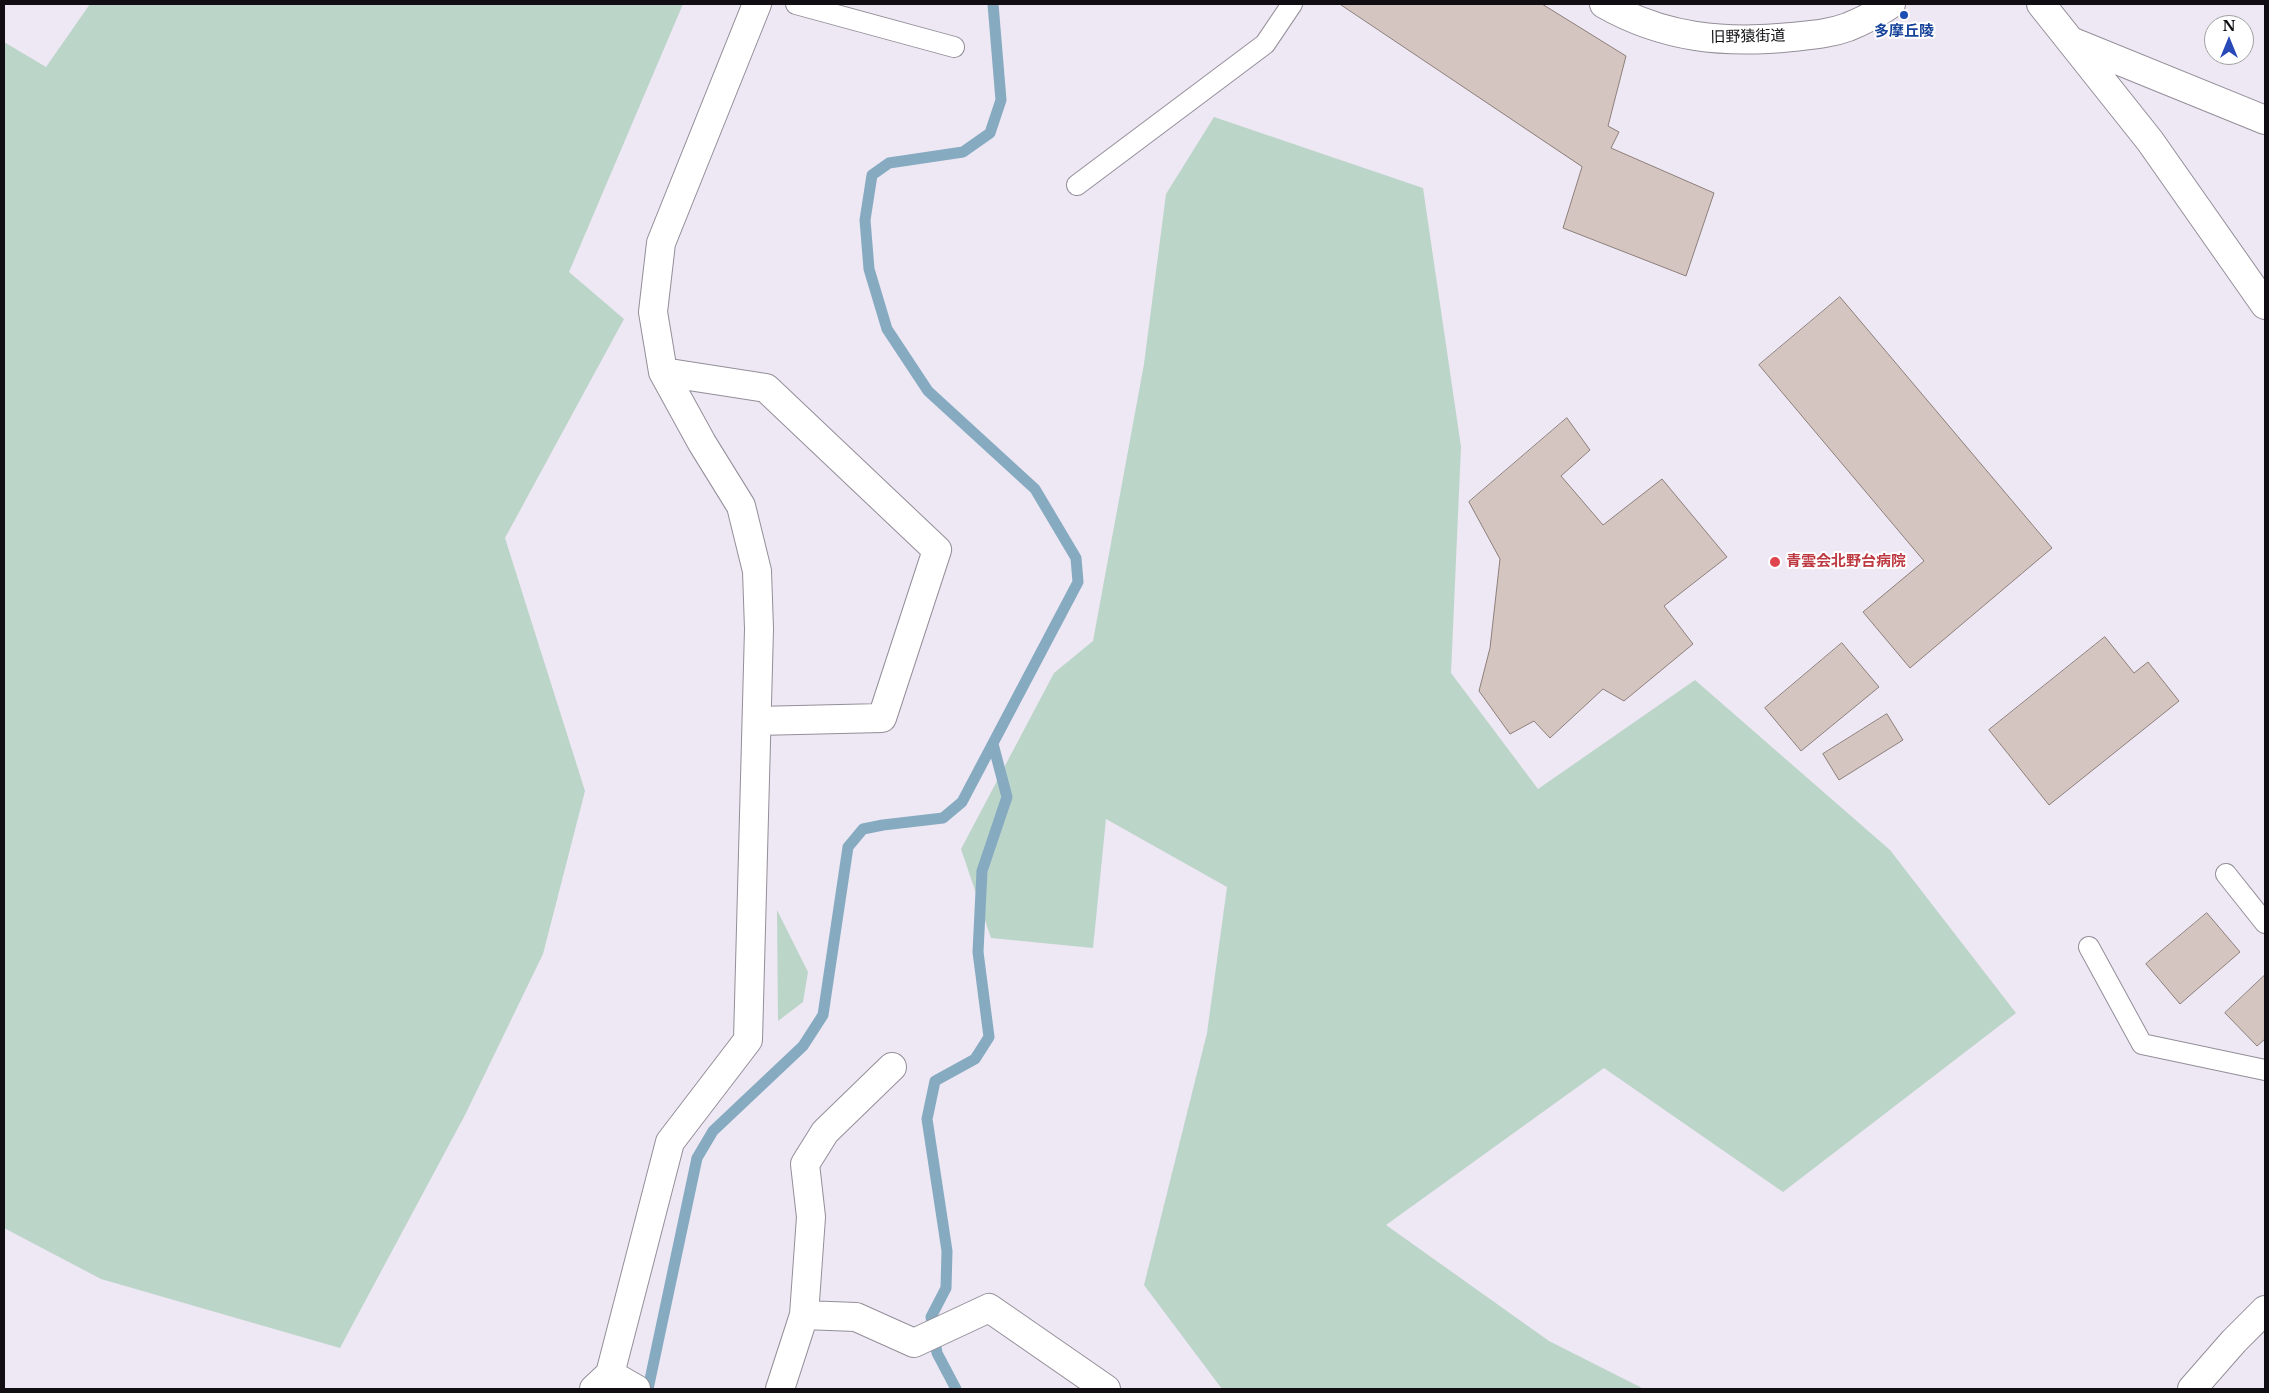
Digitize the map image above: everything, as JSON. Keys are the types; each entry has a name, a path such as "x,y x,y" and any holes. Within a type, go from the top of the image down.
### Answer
{"street":[{"path":"616,1384 670,1142 748,1040 759,629 756,570 741,506 702,443 663,372 652,312 661,242 758,4"},
{"name":"旧野猿街道","path":"1604,4 1658,28 1688,36 1714,39 1764,40 1815,35 1848,27 1891,4"},
{"path":"2041,4 2150,141 2265,305"},
{"path":"2072,41 2265,120"},
{"path":"663,372 766,388 937,550 882,718 756,721"},
{"path":"780,1389 804,1315 811,1217 804,1164 825,1132 892,1067"},
{"path":"804,1315 856,1317 914,1343 988,1308 1106,1389"},
{"path":"2192,1389 2234,1341 2265,1310"}],"lane":[{"path":"796,4 954,47"},
{"path":"1076,185 1265,44 1292,4"},
{"path":"2226,874 2265,923"},
{"path":"2089,947 2142,1044 2265,1070"}],"green space":[{"path":"90,4 683,4 569,272 624,319 505,538 585,791 543,954 465,1115 340,1348 101,1279 4,1228 4,42 46,67"},
{"path":"1214,117 1423,188 1461,447 1451,673 1538,789 1695,680 1890,850 2016,1013 1783,1192 1604,1068 1386,1225 1549,1341 1644,1389 1222,1389 1144,1285 1207,1033 1227,887 1106,819 1093,948 991,938 961,849 1054,673 1093,641 1144,364 1166,194"},
{"path":"777,910 808,972 803,1002 778,1021"}],"building":[{"path":"1340,4 1542,4 1626,56 1608,126 1619,132 1611,148 1714,193 1686,276 1563,228 1582,167"},
{"path":"1840,297 2052,548 1910,668 1863,612 1924,561 1759,365"},
{"path":"1567,418 1590,450 1561,476 1603,525 1662,479 1727,557 1664,606 1693,644 1624,701 1603,689 1550,738 1534,721 1510,734 1479,691 1490,648 1500,559 1469,502"},
{"path":"2105,637 2134,673 2148,662 2179,701 2049,805 1989,730"},
{"path":"1842,643 1879,687 1801,751 1765,708"},
{"path":"1887,714 1903,740 1839,780 1823,754"},
{"path":"2207,913 2240,952 2180,1004 2146,964"},
{"path":"2265,975 2265,1039 2257,1046 2225,1013"}],"waterway":[{"path":"648,1389 697,1158 713,1131 803,1046 823,1015 848,847 863,829 943,818 962,802 1078,582 1076,558 1035,489 928,391 887,329 869,269 865,220 872,175 889,163 963,152 990,133 1001,100 993,4"},
{"path":"956,1389 937,1353 931,1317 946,1288 947,1251 927,1119 935,1081 975,1059 989,1037 978,952 982,871 1007,797 993,744"}],"place":[{"name":"多摩丘陵","path":"1904,15"},
{"name":"青雲会北野台病院","path":"1775,562"}]}
